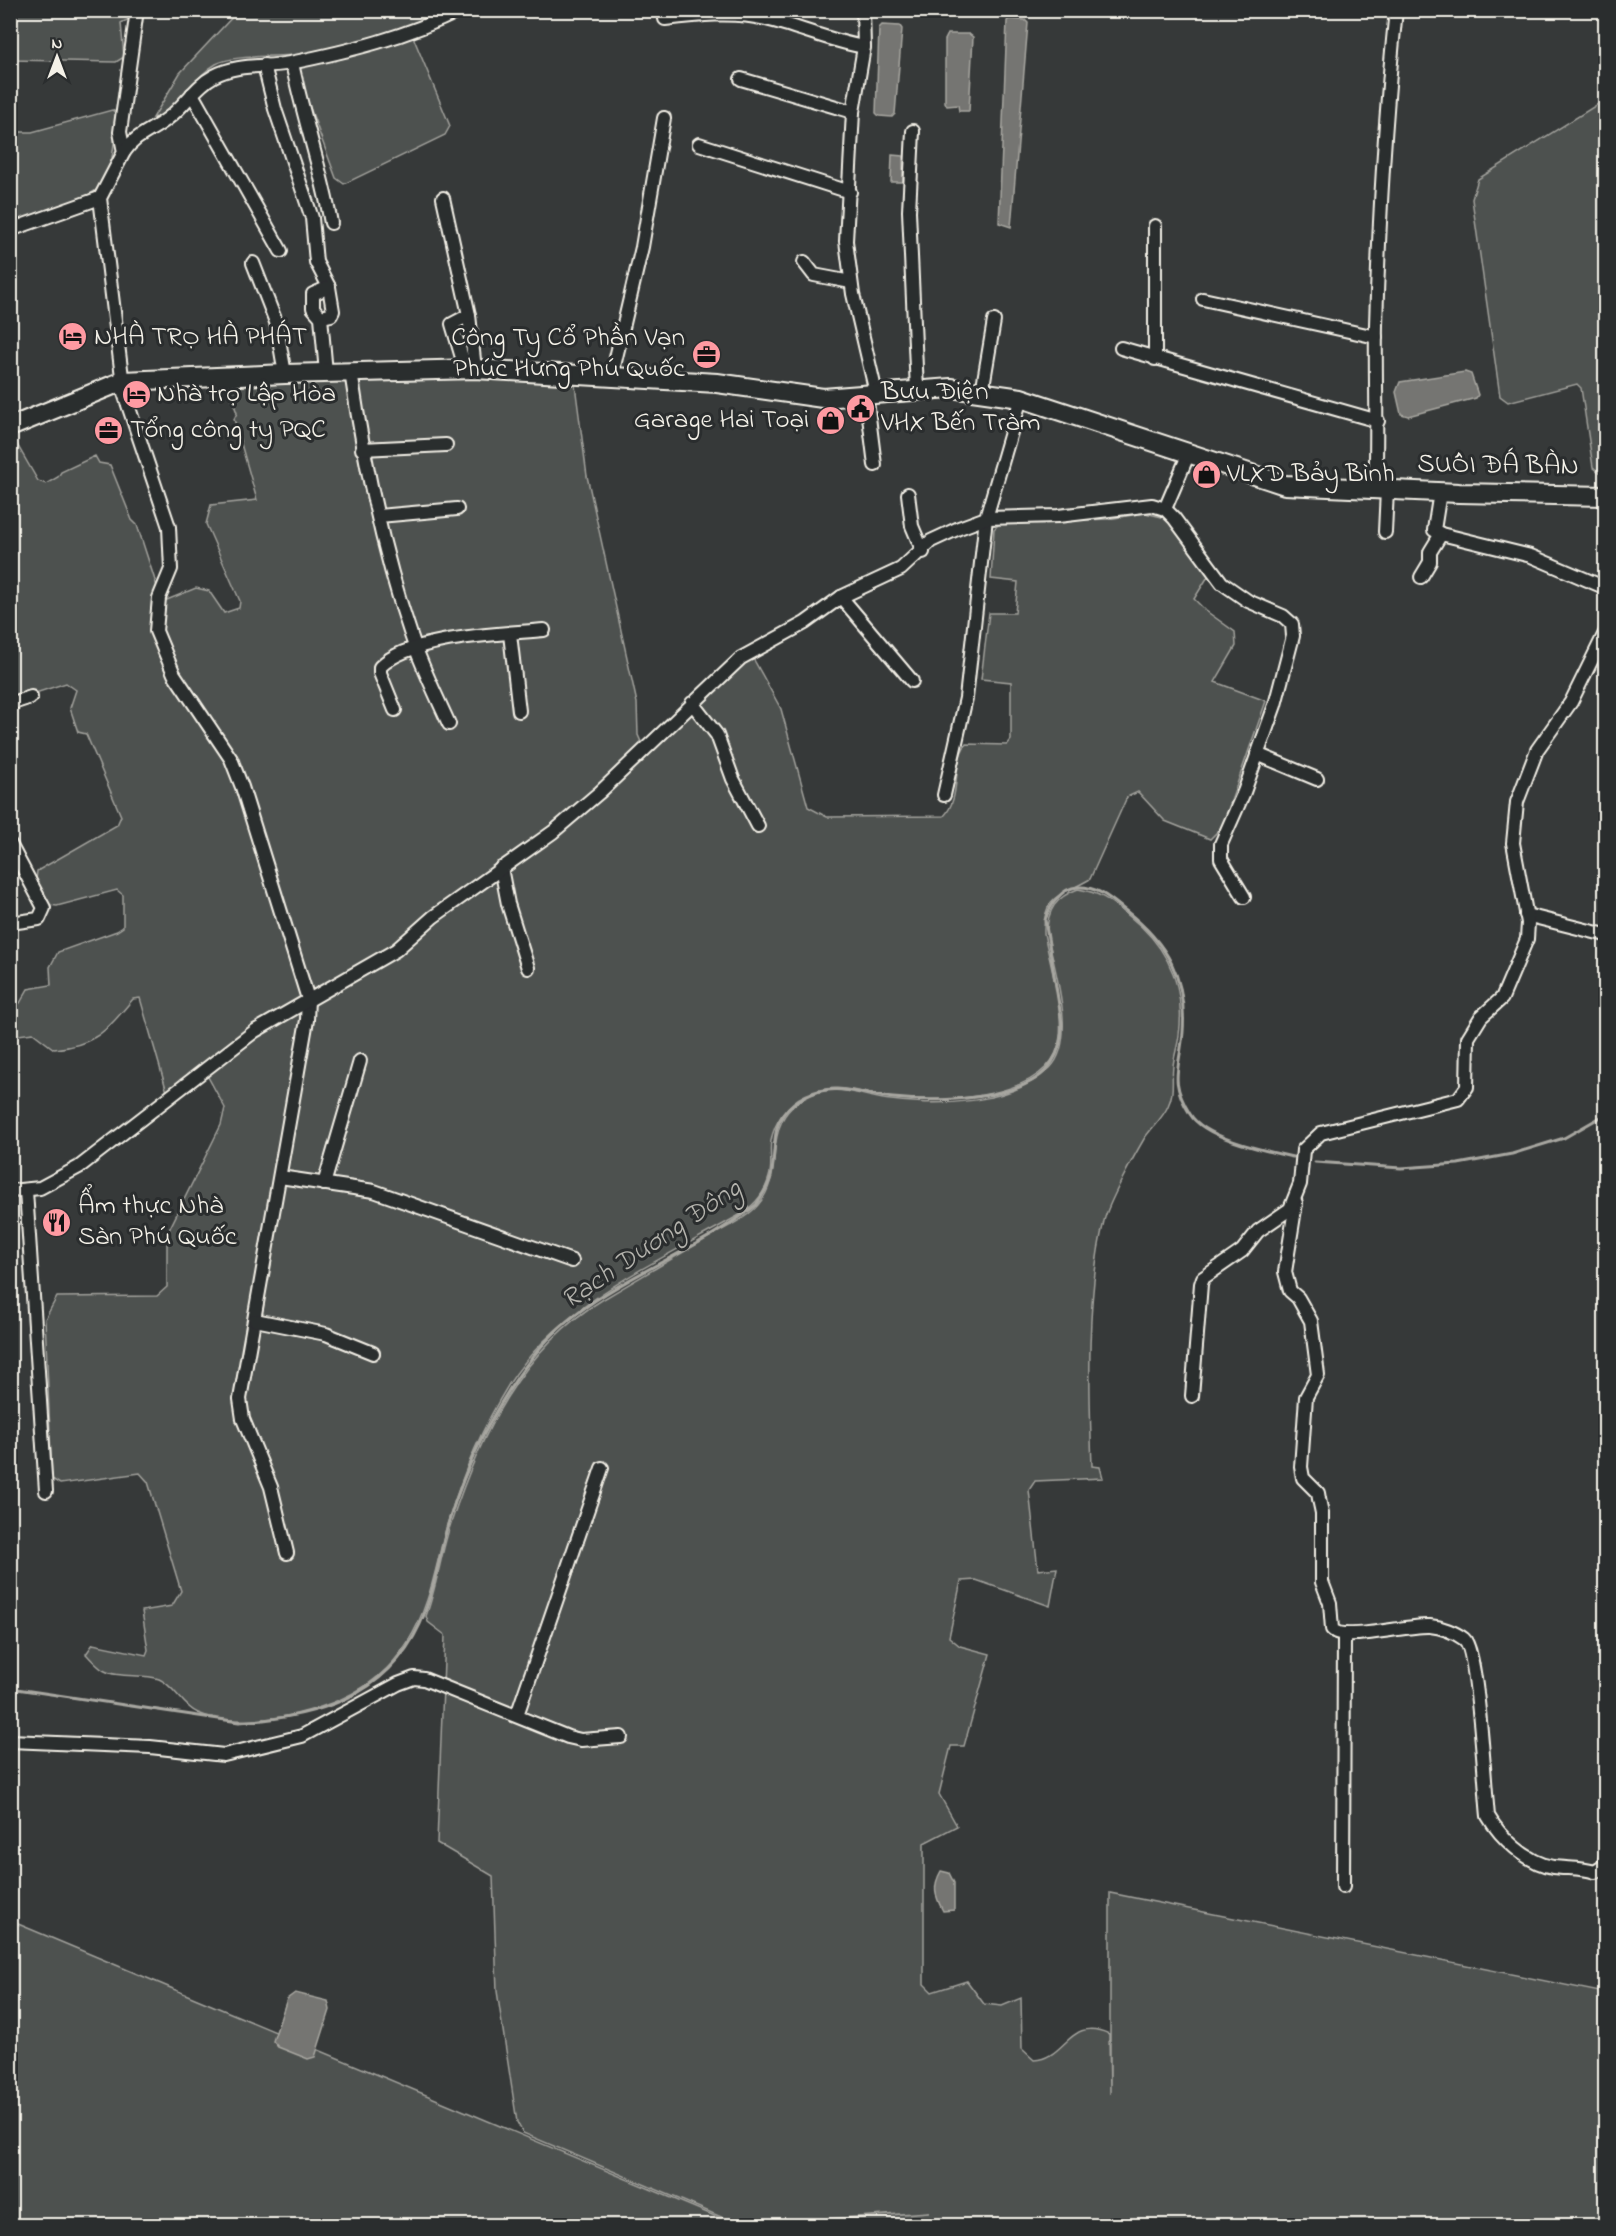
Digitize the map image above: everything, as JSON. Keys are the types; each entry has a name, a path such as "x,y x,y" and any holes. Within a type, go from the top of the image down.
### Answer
{"street":[{"path":"124,152 120,132 137,10"},
{"path":"287,1553 271,1488 241,1406 309,999 231,759 174,674 158,639 156,613 171,569 169,527 124,393 100,198 132,140 170,118 192,94 217,75 248,66 292,63 371,46 461,10"},
{"path":"863,10 864,47 853,112 846,241 871,393 875,465"},
{"path":"1385,532 1381,490 1376,338 1389,69 1396,10"},
{"path":"664,19 705,13 767,15 835,42 864,47"},
{"path":"292,63 303,114 321,170 331,223"},
{"path":"264,65 275,109 312,218 316,262 329,287 333,311 331,315 321,317"},
{"path":"741,79 853,112"},
{"path":"192,94 281,250"},
{"path":"611,379 642,247 664,118"},
{"path":"913,131 909,211 917,390"},
{"path":"699,144 850,192"},
{"path":"10,230 100,198"},
{"path":"443,198 469,315 452,324 470,370"},
{"path":"1155,226 1155,359"},
{"path":"253,262 265,299 276,322 285,374"},
{"path":"804,262 814,275 851,282"},
{"path":"326,373 321,317 313,308 313,294 329,287"},
{"path":"1203,299 1376,338"},
{"path":"982,392 994,321"},
{"path":"1121,348 1378,421"},
{"name":"SUỐI ĐÁ BÀN","path":"10,427 123,381 285,374 470,370 717,383 823,398 951,388 1021,398 1285,485 1605,496"},
{"path":"351,372 362,449 394,584 416,648 449,724"},
{"path":"944,795 966,698 986,518 1021,398"},
{"path":"362,449 446,445"},
{"path":"1165,509 1189,453"},
{"path":"1440,492 1434,530 1441,534 1531,556 1605,588"},
{"path":"908,494 912,526 923,552"},
{"path":"10,1191 26,1191 55,1182 79,1167 255,1030 396,950 433,917 553,832 592,799 741,658 805,623 841,597 901,569 923,552 932,541 986,518 1058,516 1144,505 1165,509 1222,583 1248,601 1283,616 1292,624 1293,636 1275,705 1219,853 1234,884 1244,897"},
{"path":"379,516 457,509"},
{"path":"1421,577 1430,562 1430,552 1441,534"},
{"path":"841,597 912,681"},
{"path":"395,710 381,666 386,660 442,641 544,630"},
{"path":"1605,631 1571,702 1537,750 1517,802 1513,843 1526,915 1527,939 1502,998 1481,1017 1468,1038 1467,1087 1458,1099 1321,1132 1303,1150 1285,1272 1290,1292 1298,1298 1311,1321 1318,1375 1306,1397 1301,1467 1303,1478 1318,1493 1320,1499 1322,1582 1330,1603 1332,1629 1344,1635 1429,1625 1444,1629 1464,1640 1468,1645 1474,1676 1488,1816 1494,1826 1516,1848 1552,1867 1580,1868 1595,1872 1604,1866 1605,1857"},
{"path":"510,634 519,711"},
{"path":"10,704 31,697"},
{"path":"692,703 717,735 733,779 758,826"},
{"path":"1257,754 1317,779"},
{"path":"10,844 44,908 39,919 10,922"},
{"path":"501,868 508,904 528,968"},
{"path":"1526,915 1605,935"},
{"path":"324,1184 360,1061"},
{"path":"280,1177 374,1191 572,1261"},
{"path":"26,1191 46,1491"},
{"path":"1192,1396 1197,1301 1203,1278 1242,1251 1258,1231 1290,1209 1296,1200"},
{"path":"255,1320 326,1334 373,1353"},
{"path":"517,1714 602,1468"},
{"path":"1343,1887 1344,1635"},
{"path":"10,1741 150,1748 224,1755 302,1736 398,1684 414,1678 424,1679 581,1740 621,1737"}],"shaded area":[{"path":"11,11 131,11 131,18 121,23 124,57 116,62 11,60"},
{"path":"238,11 451,11 413,23 409,27 450,126 445,135 344,184 336,178 305,94 295,55 242,58 216,64 199,78 171,109 153,118 180,73"},
{"path":"1009,19 1025,20 1028,23 1011,227 999,223 1007,21"},
{"path":"882,25 900,26 902,29 895,114 892,117 879,116 876,113 879,28"},
{"path":"948,34 969,34 973,37 969,111 959,111 958,105 947,106 945,102 945,40"},
{"path":"1598,104 1606,106 1606,472 1599,472 1593,467 1581,388 1577,384 1508,402 1500,396 1472,199 1478,179"},
{"path":"112,110 117,113 113,151 109,170 101,186 72,202 11,223 10,124 18,132 32,132"},
{"path":"892,155 903,156 903,182 891,182"},
{"path":"1465,372 1471,374 1478,395 1476,398 1408,416 1401,414 1396,392 1400,382"},
{"path":"443,378 557,381 575,385 587,476 637,703 638,735 646,753 748,658 754,660 781,709 808,807 827,817 944,816 953,800 961,752 966,744 1007,745 1011,740 1011,682 981,679 989,613 1015,613 1018,582 991,579 994,529 1000,523 1108,519 1145,513 1166,518 1182,535 1209,575 1194,599 1206,611 1235,632 1236,646 1215,682 1266,701 1222,827 1210,839 1165,821 1138,792 1127,797 1090,879 1056,897 1051,903 1047,910 1044,933 1058,998 1060,1036 1053,1057 1039,1074 1018,1085 993,1093 966,1097 893,1098 838,1088 816,1091 799,1098 783,1114 775,1127 771,1141 769,1177 762,1193 752,1205 743,1213 647,1266 585,1306 531,1355 509,1384 482,1434 460,1487 418,1623 407,1644 394,1661 361,1689 320,1707 273,1718 220,1719 193,1710 159,1679 109,1673 86,1654 93,1644 146,1655 148,1650 142,1611 172,1606 181,1591 148,1482 140,1473 60,1484 52,1479 45,1319 57,1297 157,1296 167,1287 167,1234 221,1125 225,1108 208,1077 167,1092 140,998 133,999 100,1034 80,1044 54,1049 33,1033 11,1036 11,1008 20,1003 28,989 51,985 50,967 58,952 123,927 123,895 117,890 57,906 49,905 36,880 37,871 117,825 121,816 86,734 78,732 70,708 76,690 66,683 11,701 10,440 15,441 38,481 46,484 58,477 61,472 95,456 99,463 110,465 132,520 137,525 162,602 196,588 209,591 224,613 239,608 240,601 206,524 211,505 257,500 234,419 237,413 228,388 235,380"},
{"path":"1078,889 1100,895 1129,916 1154,940 1171,968 1176,983 1180,1017 1171,1096 1166,1110 1144,1139 1106,1213 1098,1250 1090,1342 1090,1406 1092,1466 1100,1467 1103,1478 1035,1481 1029,1490 1038,1570 1057,1568 1050,1606 976,1580 961,1581 949,1637 960,1646 990,1654 964,1746 951,1746 939,1794 957,1826 924,1843 924,1984 932,1992 967,1981 984,2004 1002,2006 1021,1998 1022,2049 1034,2060 1054,2053 1068,2039 1085,2030 1096,2030 1109,2034 1110,2094 1110,1893 1605,1993 1605,2225 764,2225 929,2212 740,2225 523,2133 517,2122 497,1991 493,1876 437,1843 445,1635 428,1622 426,1616 451,1523 475,1459 507,1397 526,1369 574,1320 602,1300 737,1222 758,1205 767,1191 772,1175 779,1129 785,1115 797,1103 816,1093 834,1090 910,1102 975,1100 1016,1089 1034,1080 1050,1068 1058,1056 1063,1022 1062,1003 1047,925 1054,905 1070,892"},
{"path":"941,1871 949,1873 954,1883 954,1910 943,1911 936,1896 936,1882"},
{"path":"11,1921 736,2225 11,2225"},
{"path":"295,1993 328,2001 330,2010 315,2057 308,2059 278,2047 273,2041 287,1999"}],"waterway":[{"name":"Rạch Dương Đông","path":"10,1688 239,1722 267,1720 320,1709 368,1686 388,1670 406,1649 420,1624 433,1587 455,1501 473,1456 507,1392 535,1354 558,1329 584,1308 641,1273 700,1242 756,1205 771,1177 779,1123 784,1113 792,1105 815,1092 837,1089 911,1099 955,1099 979,1096 1023,1085 1040,1075 1052,1062 1060,1043 1062,1023 1045,920 1057,898 1066,890 1085,887 1110,898 1153,936 1171,963 1178,978 1183,1013 1177,1082 1183,1102 1190,1114 1198,1123 1222,1137 1293,1157"},
{"name":"Rạch Dương Đông","path":"1315,1162 1401,1168 1458,1164 1512,1154 1564,1138 1606,1114"}],"place":[{"name":"NHÀ TRỌ HÀ PHÁT","path":"73,337"},
{"name":"Công Ty Cổ Phần Vạn Phúc Hưng Phú Quốc","path":"706,354"},
{"name":"Nhà trọ Lập Hòa","path":"136,394"},
{"name":"Bưu Điện VHX Bến Tràm","path":"860,408"},
{"name":"Garage Hai Toại","path":"830,420"},
{"name":"Tổng công ty PQC","path":"109,430"},
{"name":"VLXD Bảy Bình","path":"1206,474"},
{"name":"Ẩm thực Nhà Sàn Phú Quốc","path":"57,1222"}]}
